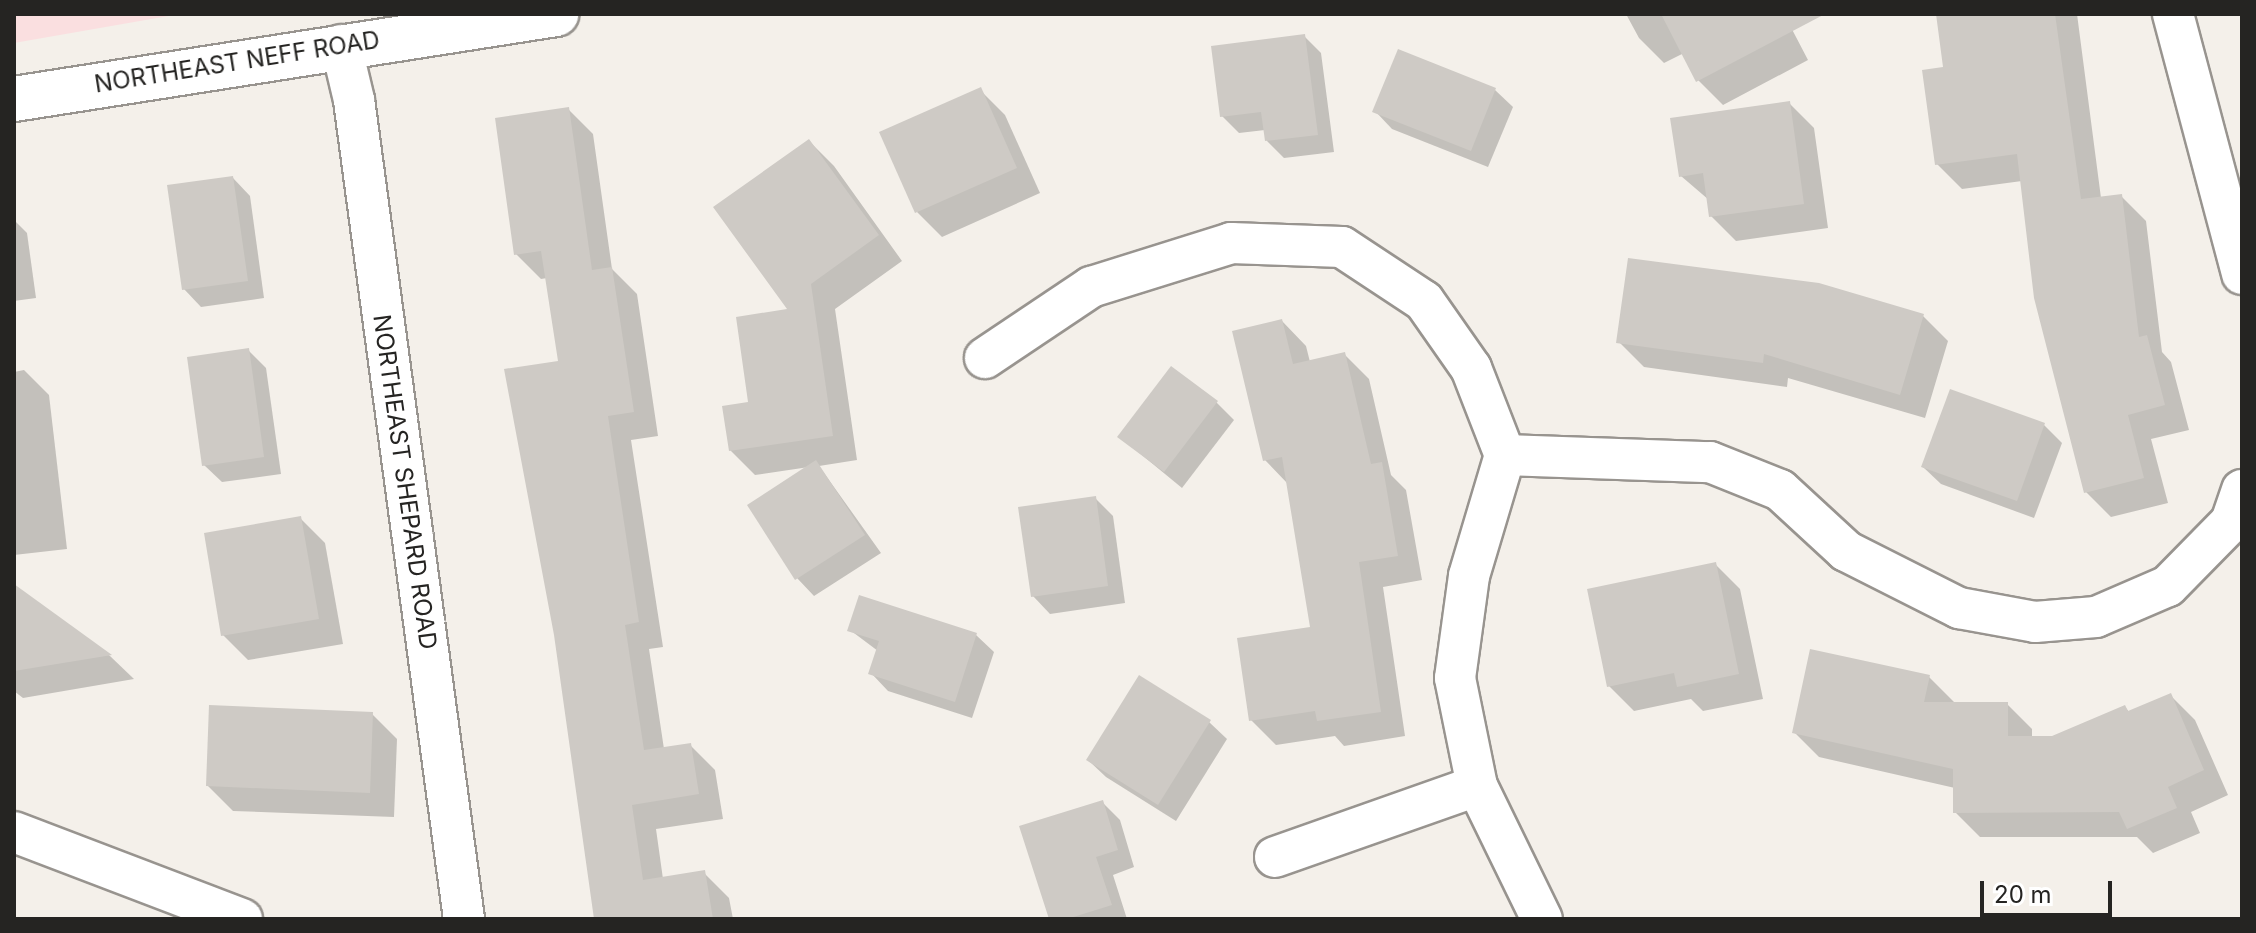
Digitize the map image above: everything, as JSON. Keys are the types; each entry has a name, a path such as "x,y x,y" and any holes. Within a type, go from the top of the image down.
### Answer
{"main road":[{"name":"NORTHEAST NEFF ROAD","path":"14,99 341,45 556,14"}],"street":[{"path":"2173,14 2242,274"},
{"name":"NORTHEAST SHEPARD ROAD","path":"341,45 354,100 464,919"},
{"path":"985,358 1091,287 1231,243 1342,247 1424,301 1471,368 1505,455 1469,576 1455,678 1477,786 1542,919"},
{"path":"1505,455 1710,462 1780,490 1846,551 1959,608 2035,622 2096,617 2168,586 2231,522 2242,490"},
{"path":"1275,857 1477,786"},
{"path":"14,832 242,919"}],"shaded area":[{"path":"14,14 180,14 14,43"}],"building":[{"path":"1661,14 1825,14 1696,82"},
{"path":"1936,14 2055,14 2081,199 2122,194 2139,337 2147,335 2165,405 2128,415 2144,478 2084,493 2034,298 2017,154 1935,165 1922,70 1943,67"},
{"path":"1305,34 1318,135 1265,141 1261,112 1220,117 1211,46"},
{"path":"1398,49 1496,88 1471,151 1372,112"},
{"path":"981,87 1017,168 915,213 879,132"},
{"path":"1790,101 1804,204 1709,217 1703,173 1679,177 1670,118"},
{"path":"569,107 592,270 612,267 634,412 608,416 639,622 625,625 644,750 691,743 699,794 632,805 643,880 705,870 713,919 594,919 554,635 504,369 558,361 541,251 514,255 495,118"},
{"path":"809,139 879,235 811,284 833,436 729,451 722,406 748,402 736,317 787,309 713,207"},
{"path":"233,176 248,281 182,290 167,185"},
{"path":"1628,258 1819,283 1924,314 1900,395 1764,354 1763,363 1616,343"},
{"path":"1282,319 1293,364 1345,352 1371,464 1382,462 1398,556 1359,562 1381,712 1317,721 1315,711 1249,721 1237,638 1310,627 1282,457 1263,461 1232,331"},
{"path":"249,348 264,457 202,466 187,357"},
{"path":"1171,366 1218,401 1164,472 1117,437"},
{"path":"1950,389 2045,423 2017,501 1921,467"},
{"path":"816,460 865,535 795,580 747,505"},
{"path":"1096,496 1108,586 1031,597 1018,507"},
{"path":"301,516 319,619 221,636 204,533"},
{"path":"1716,562 1739,674 1677,687 1674,673 1607,687 1587,589"},
{"path":"14,584 112,655 14,671"},
{"path":"859,595 977,633 955,702 868,674 879,641 847,631"},
{"path":"1810,649 1930,675 1924,702 2008,702 2008,736 2052,736 2125,705 2128,711 2171,693 2204,770 2168,787 2177,808 2127,829 2119,812 1953,813 1953,769 1792,733"},
{"path":"1139,675 1211,720 1158,805 1086,760"},
{"path":"209,705 373,712 370,793 206,786"},
{"path":"1103,800 1118,850 1096,857 1112,905 1067,919 1049,919 1019,826"}]}
